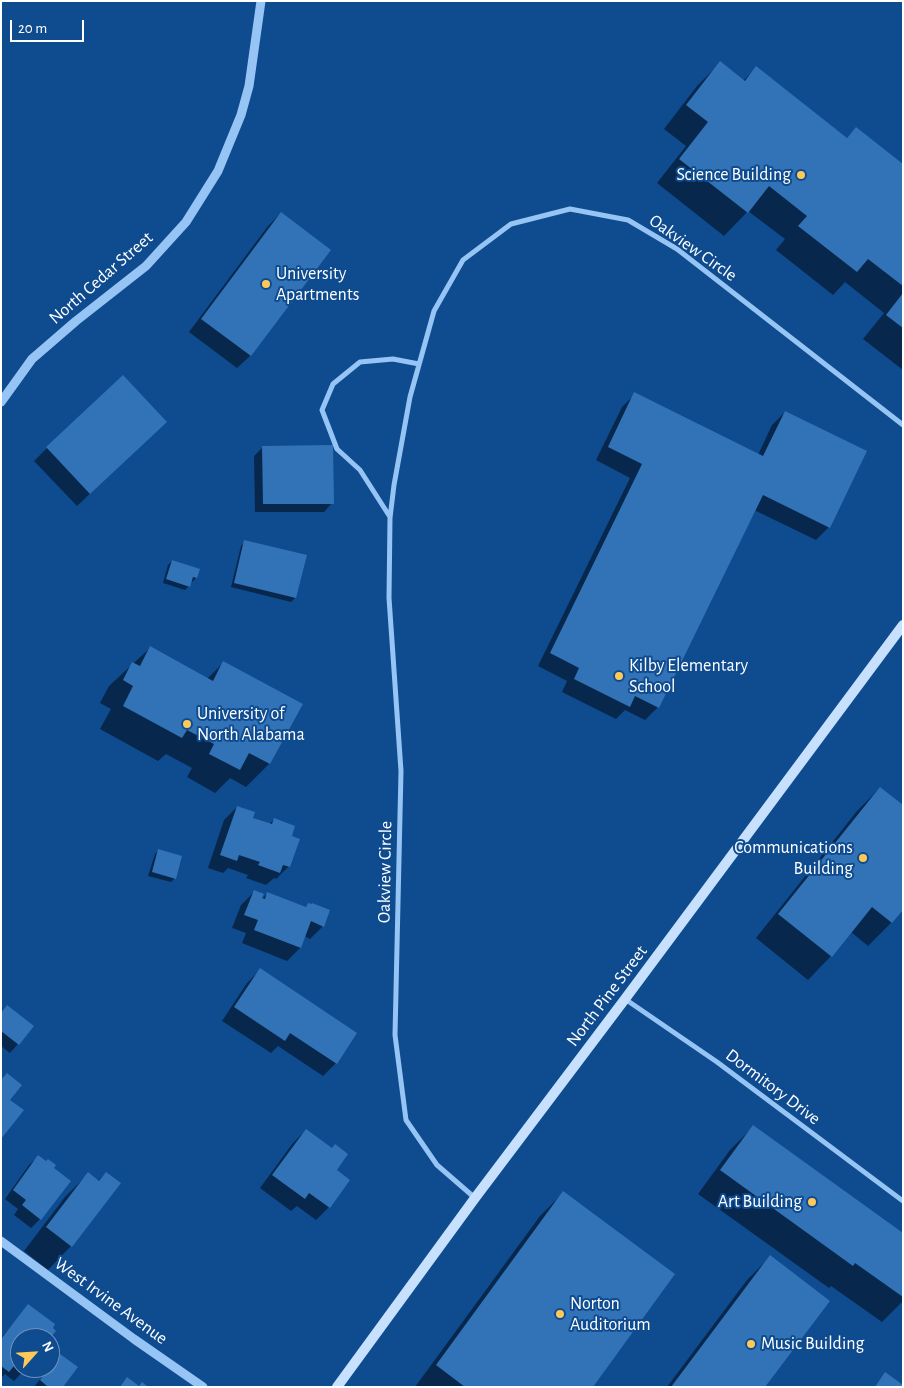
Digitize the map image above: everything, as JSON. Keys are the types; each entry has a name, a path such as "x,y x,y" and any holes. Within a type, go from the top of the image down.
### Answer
{"main road":[{"name":"North Pine Street","path":"337,1387 475,1198 903,625"}],"street":[{"name":"North Cedar Street","path":"1,402 32,360 76,321 146,266 186,222 218,170 241,115 249,86 261,1"},
{"name":"Oakview Circle","path":"475,1198 437,1165 406,1120 395,1035 401,770 389,598 390,518 405,426 419,364 434,311 464,260 511,224 570,209 628,220 677,249 903,425"},
{"path":"390,518 360,470 337,449 322,410 333,384 360,362 393,359 419,364"},
{"name":"Dormitory Drive","path":"625,999 717,1062 903,1200"},
{"name":"West Irvine Avenue","path":"1,1241 134,1339 203,1387"}],"building":[{"name":"Science Building","path":"720,61 745,81 756,66 847,138 856,127 903,164 903,286 868,259 857,272 798,226 807,216 769,186 748,213 679,159 708,122 686,105"},
{"name":"University Apartments","path":"281,212 331,250 251,356 201,319"},
{"path":"903,293 903,328 886,315"},
{"path":"123,375 167,422 90,494 46,447"},
{"path":"634,392 763,456 785,411 867,451 830,528 763,495 659,708 635,696 630,707 574,679 579,668 550,653 642,464 608,447"},
{"path":"333,445 334,504 263,504 262,446"},
{"path":"244,540 307,555 296,598 234,583"},
{"path":"172,560 200,569 197,578 193,577 190,587 166,579"},
{"path":"150,646 213,681 223,661 303,704 270,764 249,753 240,770 209,754 214,744 187,730 182,738 123,706 133,686 123,680 132,662 140,666"},
{"name":"Communications Building","path":"880,787 903,805 903,910 892,923 872,907 832,957 778,914"},
{"path":"237,806 255,812 253,818 272,824 274,818 295,826 292,836 300,839 290,867 283,865 280,873 258,865 260,862 239,855 237,861 220,855"},
{"path":"158,849 182,856 176,879 152,872"},
{"path":"254,890 264,894 262,898 265,899 267,892 306,907 308,903 312,903 330,910 324,927 311,921 301,948 254,930 258,920 244,915"},
{"path":"260,968 357,1033 337,1064 290,1033 285,1041 234,1007"},
{"path":"7,1005 34,1026 19,1045 1,1031 1,1013"},
{"path":"7,1073 22,1085 10,1100 24,1110 1,1139 1,1080"},
{"name":"Art Building","path":"753,1125 903,1233 903,1297 855,1263 853,1266 720,1170"},
{"path":"306,1129 332,1148 335,1144 348,1154 337,1170 350,1180 330,1208 309,1193 305,1199 272,1175"},
{"path":"38,1155 56,1165 54,1168 71,1181 41,1220 22,1205 26,1200 13,1190"},
{"path":"88,1172 99,1181 106,1172 121,1183 72,1247 46,1227"},
{"name":"Norton Auditorium","path":"563,1191 675,1274 593,1387 465,1387 436,1365"},
{"name":"Music Building","path":"770,1255 830,1301 765,1387 671,1387"},
{"path":"28,1304 55,1324 53,1328 10,1328 9,1372 1,1366 1,1339"},
{"path":"60,1354 78,1367 63,1387 48,1387 40,1380 42,1378 60,1378"},
{"path":"885,1372 903,1385 903,1387 875,1387"},
{"path":"127,1377 139,1386 142,1382 148,1387 120,1387"}],"place":[{"name":"Science Building","path":"801,175"},
{"name":"University Apartments","path":"266,284"},
{"name":"Kilby Elementary School","path":"619,676"},
{"name":"University of North Alabama","path":"187,724"},
{"name":"Communications Building","path":"863,858"},
{"name":"Art Building","path":"812,1202"},
{"name":"Norton Auditorium","path":"560,1314"},
{"name":"Music Building","path":"751,1344"}]}
